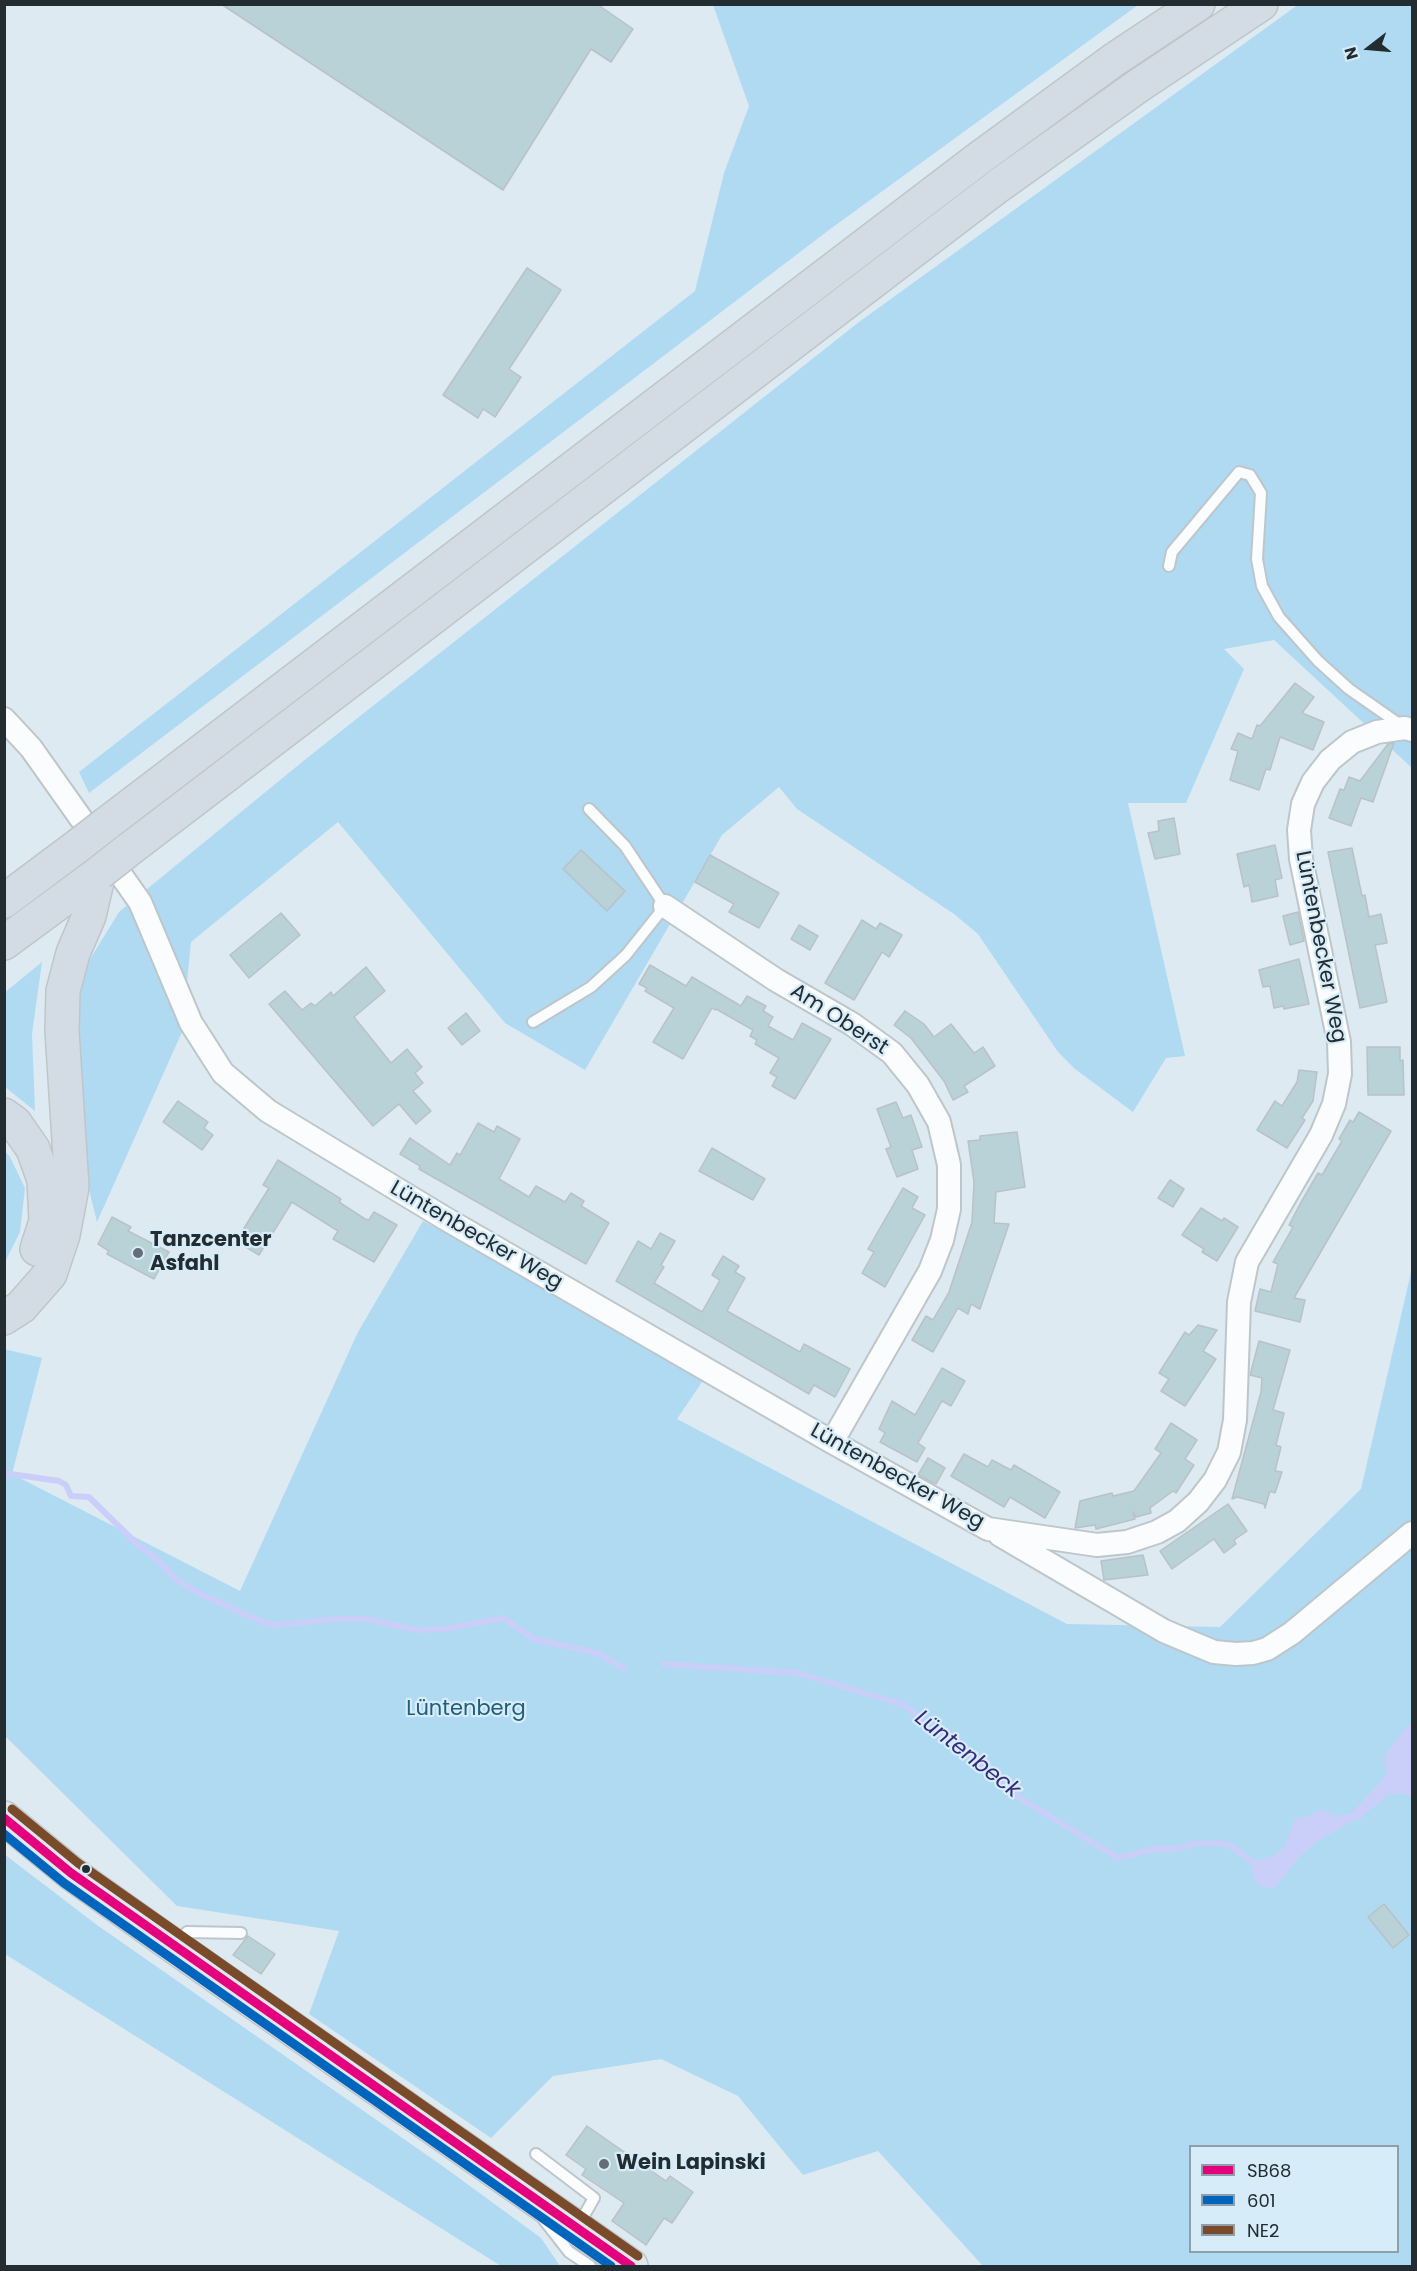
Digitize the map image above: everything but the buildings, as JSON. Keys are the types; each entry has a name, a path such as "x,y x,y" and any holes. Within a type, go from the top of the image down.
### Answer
{"highway":[{"path":"4,901 951,179 1115,59 1198,4"},
{"path":"4,943 99,873 998,186 1138,86 1261,4"},
{"path":"4,885 79,845"},
{"path":"4,1318 21,1307 50,1274 63,1235 72,1187 62,1031 63,991 73,953 89,916 99,873"},
{"path":"4,1115 15,1124 33,1149 44,1180 46,1221 35,1257 4,1293"}],"main road":[{"path":"4,1818 71,1873 576,2229 632,2266"}],"street":[{"name":"Lüntenbecker Weg","path":"4,719 31,748 140,902 191,1023 223,1073 268,1111 446,1219 832,1442 988,1529 1097,1545 1127,1542 1156,1532 1177,1521 1198,1502 1215,1480 1229,1452 1235,1420 1239,1302 1247,1262 1321,1136 1334,1104 1340,1074 1340,1042 1301,859 1299,830 1303,804 1313,782 1330,760 1352,742 1377,732 1409,729"},
{"name":"Am Oberst","path":"664,906 776,980 852,1024 892,1053 918,1085 939,1122 949,1165 949,1209 942,1240 930,1271 832,1442"},
{"path":"988,1529 1164,1631 1214,1652 1236,1654 1267,1649 1292,1634 1413,1533"}],"lane":[{"path":"1169,566 1172,552 1239,472 1250,475 1261,493 1257,559 1262,586 1279,617 1318,661 1349,689 1409,729"},
{"path":"533,1022 591,987 626,955 664,906 625,846 589,809"},
{"path":"175,1947 187,1932 241,1933"},
{"path":"536,2154 594,2198 576,2229"},
{"path":"517,2187 569,2252 590,2266"}],"green space":[{"path":"1299,4 1412,5 1412,768 1274,640 1224,649 1244,669 1186,803 1128,803 1185,1056 1166,1058 1133,1112 1075,1069 1058,1052 978,934 954,914 797,809 779,787 722,835 585,1070 505,1023 338,822 191,942 182,1032 97,1222 80,1153 76,982 119,912 307,758 859,322"},
{"path":"713,5 1138,5 829,230 89,793 79,772 695,291 724,173 749,106"},
{"path":"42,962 32,1034 35,1111 5,1087 4,993"},
{"path":"5,1151 25,1188 20,1232 5,1262"},
{"name":"Lüntenberg","path":"423,1221 483,1252 704,1379 677,1419 1067,1624 1220,1627 1361,1489 1412,1268 1412,2266 983,2266 878,2151 803,2175 738,2096 661,2059 553,2076 491,2138 309,2014 339,1931 177,1906 5,1736 4,1349 42,1358 12,1474 240,1591 358,1332"},
{"path":"4,1854 97,1925 444,2167 541,2238 560,2266 501,2266 5,1954"}],"shaded area":[{"path":"1412,1720 1412,1800 1408,1795 1399,1793 1388,1795 1360,1819 1352,1821 1315,1843 1301,1855 1275,1888 1263,1887 1256,1883 1250,1863 1273,1856 1286,1846 1293,1823 1300,1817 1310,1816 1316,1811 1323,1810 1336,1816 1351,1813 1378,1785 1387,1773 1384,1760 1387,1752"}],"waterway":[{"name":"Lüntenbeck","path":"4,1473 59,1481 66,1485 71,1496 89,1497 138,1545 158,1560 174,1578 200,1594 265,1623 275,1625 337,1619 365,1619 417,1630 445,1629 503,1618 534,1639 597,1653 625,1669"},
{"name":"Lüntenbeck","path":"664,1664 798,1673 904,1705 1023,1800 1118,1858 1154,1849 1177,1849 1193,1844 1217,1843 1229,1845 1253,1862"}],"transit line":[{"name":"NE2","path":"12,1809 78,1863 638,2256"},
{"name":"SB68","path":"4,1818 71,1873 631,2266"},
{"name":"601","path":"4,1834 64,1883 611,2266"}],"place":[{"name":"Tanzcenter Asfahl","path":"138,1253"},
{"name":"Wein Lapinski","path":"604,2164"}]}
